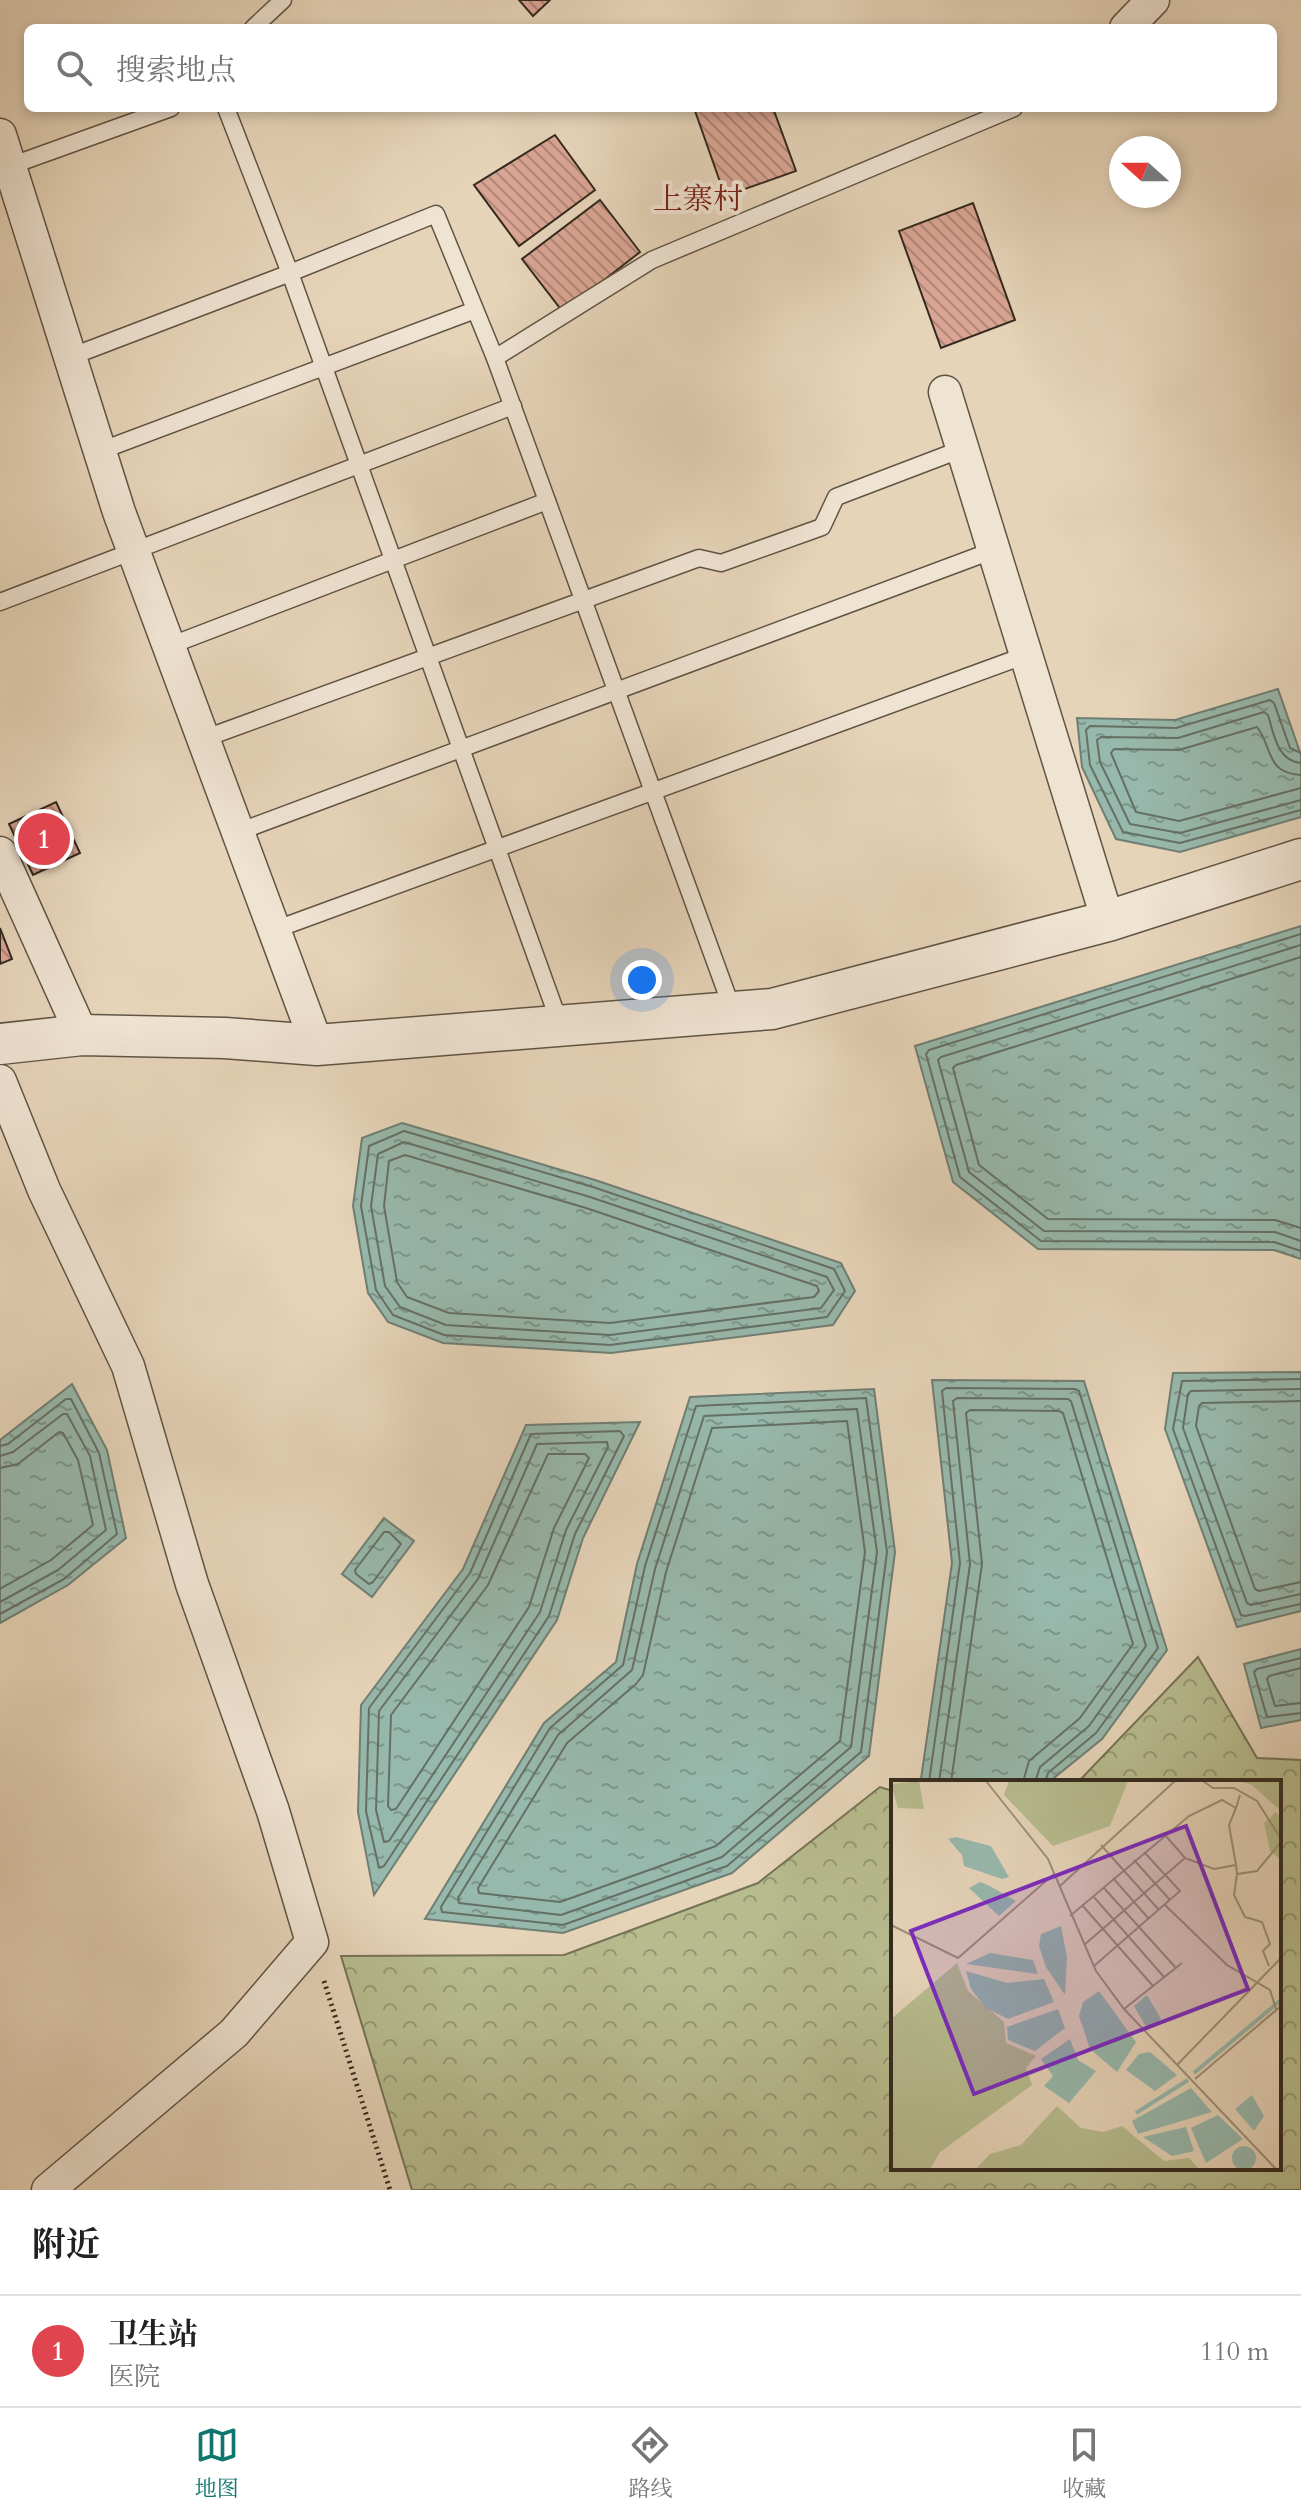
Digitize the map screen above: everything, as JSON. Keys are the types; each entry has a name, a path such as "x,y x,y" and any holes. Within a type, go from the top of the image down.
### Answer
{"street":[{"path":"1130,24 1153,0"},
{"path":"0,135 133,549 317,1045"},
{"path":"945,392 1108,921"},
{"path":"0,853 82,1035"},
{"path":"0,1044 82,1035 225,1038 317,1045 772,1009 1108,921 1301,859"},
{"path":"0,1081 44,1190 128,1366 192,1584 273,1811 312,1942 234,2033 48,2190"}],"lane":[{"path":"257,24 283,0"},
{"path":"10,166 160,112"},
{"path":"228,112 290,273 561,1025"},
{"path":"495,358 652,260 1004,112"},
{"path":"70,357 436,214 513,406 734,1012"},
{"path":"100,451 475,310"},
{"path":"0,602 513,406"},
{"path":"203,739 699,558 721,563 822,527 836,497 962,449"},
{"path":"169,646 547,501"},
{"path":"238,832 994,550"},
{"path":"274,930 1026,655"}],"path":[{"path":"312,1942 390,2190"}],"green space":[{"path":"1198,1657 1257,1758 1301,1760 1301,2190 412,2190 341,1956 564,1955 758,1883 880,1787 891,1790 891,2170 1281,2170 1281,1780 1080,1780"}],"water":[{"path":"1278,689 1301,755 1301,817 1180,852 1116,839 1082,767 1077,718 1175,720"},
{"path":"1301,926 1301,1259 1274,1250 1038,1249 953,1182 915,1046"},
{"path":"402,1123 595,1180 841,1263 855,1291 833,1325 611,1353 443,1343 388,1322 368,1293 353,1206 362,1138"},
{"path":"1301,1372 1301,1611 1237,1627 1165,1429 1173,1373"},
{"path":"932,1380 1084,1381 1167,1650 1102,1739 1051,1780 921,1779 952,1563"},
{"path":"72,1384 107,1450 126,1538 68,1585 0,1623 0,1440"},
{"path":"874,1389 895,1552 869,1756 732,1873 563,1933 425,1919 544,1723 616,1662 637,1564 690,1397"},
{"path":"640,1422 583,1538 557,1620 374,1895 358,1812 361,1705 463,1569 526,1425"},
{"path":"384,1518 414,1541 372,1597 342,1574"},
{"path":"1301,1649 1301,1720 1261,1728 1244,1664"}],"building":[{"path":"519,0 550,0 533,16"},
{"path":"695,112 774,112 796,171 725,196"},
{"path":"555,135 595,190 519,246 474,185"},
{"path":"600,200 640,252 563,312 522,259"},
{"path":"973,203 1015,320 941,348 899,231"},
{"path":"56,802 80,853 33,875 9,824"},
{"path":"0,928 12,959 0,964"}],"place":[{"name":"卫生站","path":"44,839"}],"district":[{"name":"上寨村","path":"698,199"}]}
